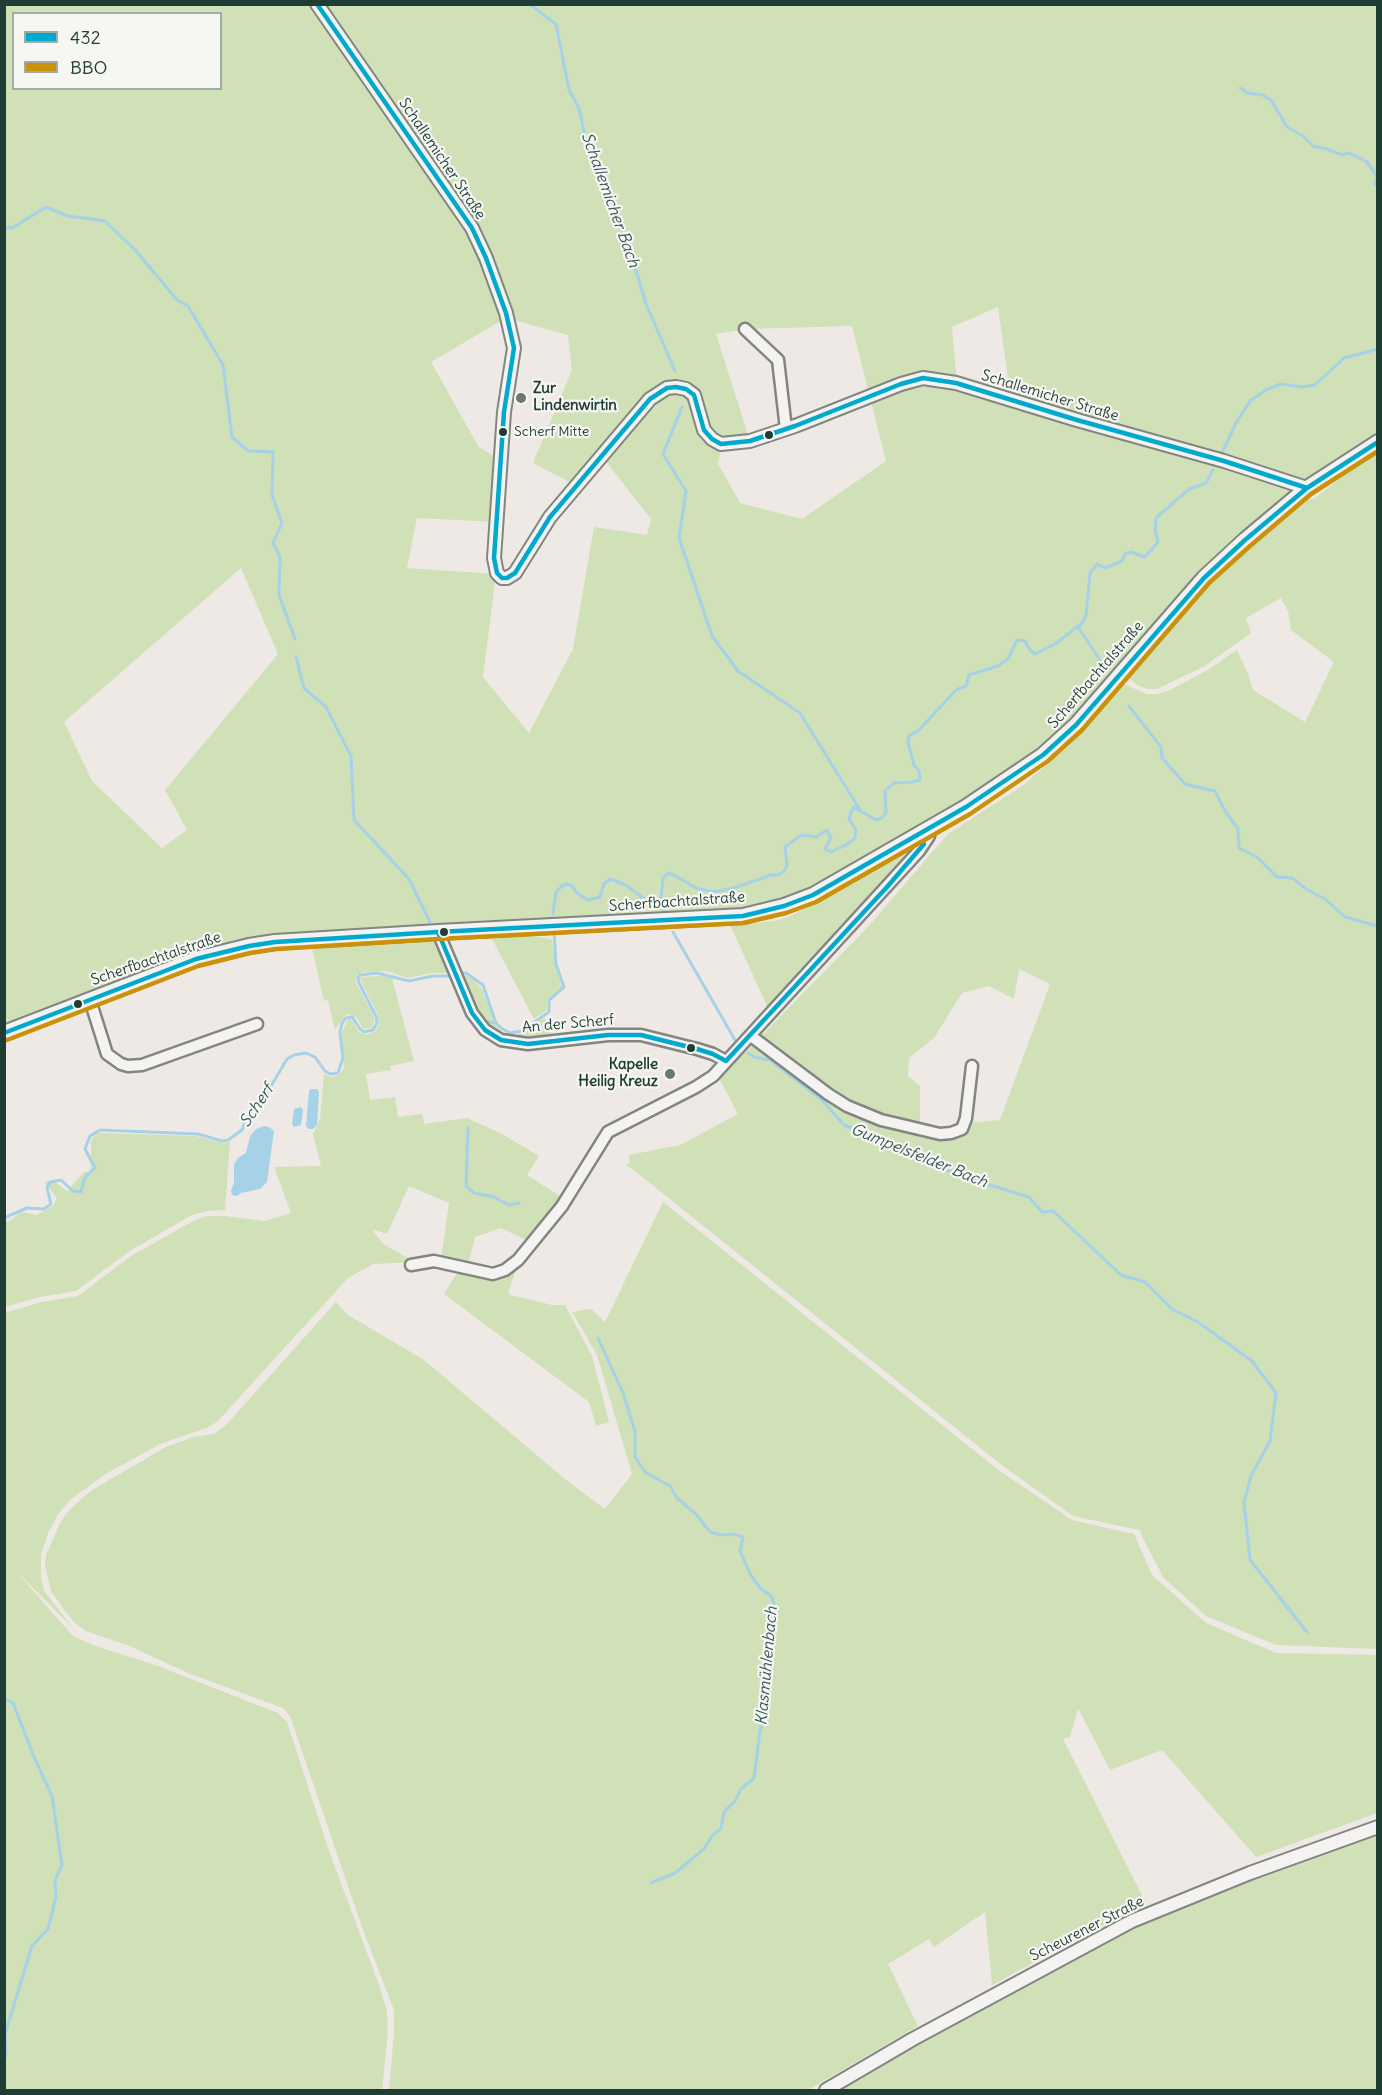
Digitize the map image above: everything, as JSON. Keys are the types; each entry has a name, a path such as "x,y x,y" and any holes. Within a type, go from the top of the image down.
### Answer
{"main road":[{"name":"Scherfbachtalstraße","path":"4,1033 196,959 249,946 275,942 438,932 743,916 765,912 813,895 930,829 1005,782 1062,739 1204,578 1307,488 1377,442"}],"street":[{"name":"Schallemicher Straße","path":"316,4 472,228 486,258 506,313 514,348 504,412 494,558 495,570 499,576 507,578 515,573 550,517 650,399 659,392 676,387 686,389 694,395 704,430 712,439 722,444 750,441 901,384 923,378 956,382 1077,420 1224,461 1307,488"},
{"path":"745,329 778,360 786,429"},
{"path":"411,1265 434,1261 493,1274 505,1270 518,1260 562,1206 608,1132 713,1076 919,851 929,836 930,829"},
{"name":"An der Scherf","path":"438,932 472,1013 485,1030 501,1040 528,1044 608,1035 641,1035 697,1049 726,1061"},
{"path":"90,1000 108,1054 121,1064 128,1066 142,1065 257,1024"},
{"path":"751,1036 847,1106 881,1120 940,1134 951,1134 962,1129 966,1118 972,1065"},
{"name":"Scheurener Straße","path":"826,2091 913,2039 1132,1921 1250,1873 1377,1827"}],"green space":[{"path":"4,5 1377,5 1377,432 1305,479 1198,449 1287,487 1291,493 1206,568 1160,616 1076,717 1043,747 1000,779 812,891 783,903 740,911 333,931 247,939 209,947 5,1023","holes":["998,307 1011,400 957,383 952,327","506,318 568,335 572,370 533,463 577,486 601,455 651,519 647,535 594,527 573,649 529,733 483,677 496,574 407,568 417,518 497,522 501,461 478,446 431,362","852,326 886,461 802,519 740,503 718,464 722,444 750,441 716,334 745,329","241,568 278,654 165,790 187,830 162,848 92,781 64,722"]},
{"path":"1377,454 1377,1649 1276,1645 1206,1616 1163,1577 1139,1530 1073,1516 999,1463 625,1165 630,1163 629,1155 680,1145 738,1114 719,1078 753,1044 846,1108 914,1126 850,1104 759,1038 867,928 948,834 1022,786 1069,746 1124,684 1146,694 1158,694 1206,671 1237,650 1253,690 1305,722 1334,662 1291,630 1288,611 1281,598 1246,618 1251,633 1203,667 1157,689 1147,689 1137,685 1129,678 1198,595 1247,549 1309,499 1314,499 1354,467","holes":["1019,969 1050,984 1000,1120 966,1123 956,1137 920,1128 920,1086 908,1076 909,1058 934,1038 962,993 989,986 1014,999"]},
{"path":"915,846 915,851 768,1008 730,925 774,921 788,917 832,895"},
{"path":"532,936 552,939 555,964 562,987 547,999 547,1010 534,1019 491,937"},
{"path":"430,940 439,946 450,973 432,973 408,978 386,971 363,972 357,975 356,983 374,1016 372,1028 363,1029 357,1018 349,1014 335,1030 328,1000 324,1001 312,948"},
{"path":"465,975 475,980 483,991 496,1026 504,1033 515,1036 544,1018 551,1024 551,1037 528,1040 508,1036 488,1026 474,1002"},
{"path":"361,977 392,978 414,1061 390,1066 391,1070 366,1074 370,1100 395,1097 398,1117 422,1114 424,1124 467,1118 502,1134 539,1156 527,1175 563,1198 530,1242 501,1228 475,1237 468,1265 441,1260 449,1203 409,1186 387,1234 372,1229 383,1244 415,1262 373,1264 348,1278 217,1422 160,1444 104,1475 71,1499 58,1514 41,1554 41,1579 45,1592 73,1628 15,1570 73,1636 93,1645 158,1666 278,1713 287,1722 329,1851 387,2011 388,2033 382,2090 5,2090 4,1313 42,1302 78,1296 131,1256 195,1220 207,1216 225,1216 265,1221 291,1213 274,1167 321,1166 313,1134 320,1119 324,1074 330,1077 339,1075 344,1068 342,1032 348,1019 351,1019 358,1031 363,1034 375,1031 379,1024 378,1015 360,979"},
{"path":"97,1133 196,1136 223,1143 230,1142 225,1210 192,1215 128,1252 76,1291 40,1297 5,1307 5,1222 10,1221 21,1212 37,1215 53,1206 57,1198 44,1182 55,1182 67,1191 84,1172 89,1172 91,1140"},
{"path":"663,1202 997,1469 1072,1520 1134,1534 1152,1575 1206,1623 1276,1653 1377,1655 1377,1813 1256,1857 1162,1750 1110,1770 1078,1708 1070,1737 1063,1739 1147,1905 1097,1928 992,1985 985,1912 934,1947 929,1939 888,1964 918,2026 808,2090 389,2090 394,2010 362,1927 290,1716 283,1708 188,1673 132,1647 86,1631 76,1624 51,1591 45,1566 46,1555 61,1521 70,1509 92,1490 166,1447 193,1437 214,1434 225,1426 336,1302 348,1315 424,1360 565,1479 605,1509 632,1474 597,1355 572,1312 591,1309 605,1322"},
{"path":"518,1264 508,1293 552,1305 565,1305 592,1356 609,1422 596,1426 589,1402 444,1294 459,1270 489,1278"},
{"path":"1377,1832 1377,2090 837,2090 924,2040 1145,1921"}],"water":[{"path":"311,1089 317,1089 319,1092 317,1125 309,1129 306,1126"},
{"path":"301,1107 303,1110 301,1125 294,1127 292,1124 294,1109"},
{"path":"264,1126 274,1131 267,1182 260,1189 237,1196 232,1195 234,1164 246,1153 250,1136 256,1129"}],"waterway":[{"name":"Schallemicher Bach","path":"529,4 556,24 569,90 579,108 588,151 629,247 646,304 675,371"},
{"path":"1240,88 1271,100 1287,127 1303,136 1313,146 1342,155 1349,153 1366,161 1377,176 1375,184 1378,186"},
{"path":"4,227 12,228 46,207 68,216 105,221 137,252 177,300 188,306 223,365 232,437 248,451 273,452 272,495 282,523 273,543 280,557 279,595 295,639"},
{"name":"Scherf","path":"1222,453 1236,423 1250,401 1266,390 1281,384 1302,387 1315,385 1344,358 1378,349"},
{"name":"Schallemicher Bach","path":"682,407 663,454 686,491 679,538 712,636 738,671 800,713 860,810"},
{"name":"Scherf","path":"553,914 556,892 567,884 588,900 600,897 604,884 610,879 626,885 647,901 654,903 661,899 663,878 668,873 696,888 713,892 778,875 787,865 785,847 801,835 816,837 827,830 831,838 825,849 831,852 846,845 855,838 856,830 849,819 853,807 876,820 882,818 886,812 885,791 894,783 920,780 908,742 909,736 919,730 956,690 966,686 969,675 998,666 1008,659 1017,640 1025,641 1035,654 1055,644 1082,623 1086,615 1090,573 1097,564 1105,568 1122,561 1125,554 1131,552 1145,557 1158,542 1155,530 1156,518 1189,489 1206,483 1213,470"},
{"path":"1078,627 1102,663"},
{"path":"296,657 304,688 326,707 351,756 354,820 409,879 430,922"},
{"path":"1129,706 1161,747 1162,758 1185,784 1215,791 1225,811 1238,829 1239,848 1257,857 1277,877 1292,878 1325,899 1345,917 1378,926"},
{"name":"Gumpelsfelder Bach","path":"661,899 664,910"},
{"name":"Scherf","path":"460,973 466,973 483,985 496,1023 501,1028 510,1033 521,1031 549,1012 549,1000 564,987 556,964 554,931"},
{"name":"Gumpelsfelder Bach","path":"673,932 735,1040"},
{"name":"Scherf","path":"4,1218 27,1208 44,1209 51,1204 47,1188 50,1182 61,1180 73,1191 81,1192 85,1177 95,1168 85,1149 90,1136 100,1130 198,1134 222,1141 228,1140 242,1130 248,1114 260,1105 287,1059 306,1053 315,1057 325,1071 330,1074 338,1073 343,1058 340,1032 342,1023 346,1018 352,1017 364,1032 373,1030 377,1023 376,1016 359,983 360,975 377,973 409,981 433,976 451,976"},
{"name":"Scherf","path":"489,1022 496,1023"},
{"name":"Gumpelsfelder Bach","path":"748,1053 754,1057 770,1060 822,1100 844,1125 967,1178 1029,1197 1042,1212 1053,1211 1121,1275 1145,1282 1172,1309 1198,1322 1252,1361 1276,1393 1270,1441 1251,1476 1244,1502 1250,1560 1307,1632"},
{"name":"Klasmühlenbach","path":"468,1128 466,1186 474,1193 494,1197 509,1205 519,1203"},
{"name":"Klasmühlenbach","path":"598,1338 623,1393 635,1431 635,1457 645,1472 670,1486 677,1498 696,1514 710,1532 743,1537 740,1551 751,1576 761,1589 772,1597 775,1608 772,1644 765,1669 766,1710 760,1731 754,1778 741,1789 735,1801 724,1812 721,1828 712,1836 704,1849 675,1873 651,1883"},
{"path":"4,1698 13,1703 52,1796 62,1865 55,1880 56,1897 48,1929 32,1946 5,2034 6,2056 4,2058"}],"transit line":[{"name":"432","path":"317,4 472,228 486,258 506,313 514,348 504,412 494,558 497,573 502,578"},
{"name":"432","path":"502,578 515,573 550,517 650,399 667,388 686,389 694,395 704,430 712,439 721,444 750,441 795,426 901,384 923,378 956,383 1224,461 1307,488"},
{"name":"432","path":"4,1033 196,959 249,946 275,942 438,932 743,916 784,906 813,895 966,807 1043,755 1076,725 1204,578 1307,488 1378,442"},
{"name":"BBO","path":"7,1040 198,966 250,953 276,949 438,939 743,923 786,913 816,902 970,814 1048,761 1082,730 1209,583 1311,494 1378,451"},
{"name":"432","path":"438,932 472,1013 485,1030 501,1040 528,1044 608,1035 641,1035 697,1049 726,1061 924,844"}],"place":[{"name":"Zur Lindenwirtin","path":"521,398"},
{"name":"Scherf Mitte","path":"503,432"},
{"name":"Kapelle Heilig Kreuz","path":"670,1074"}]}
